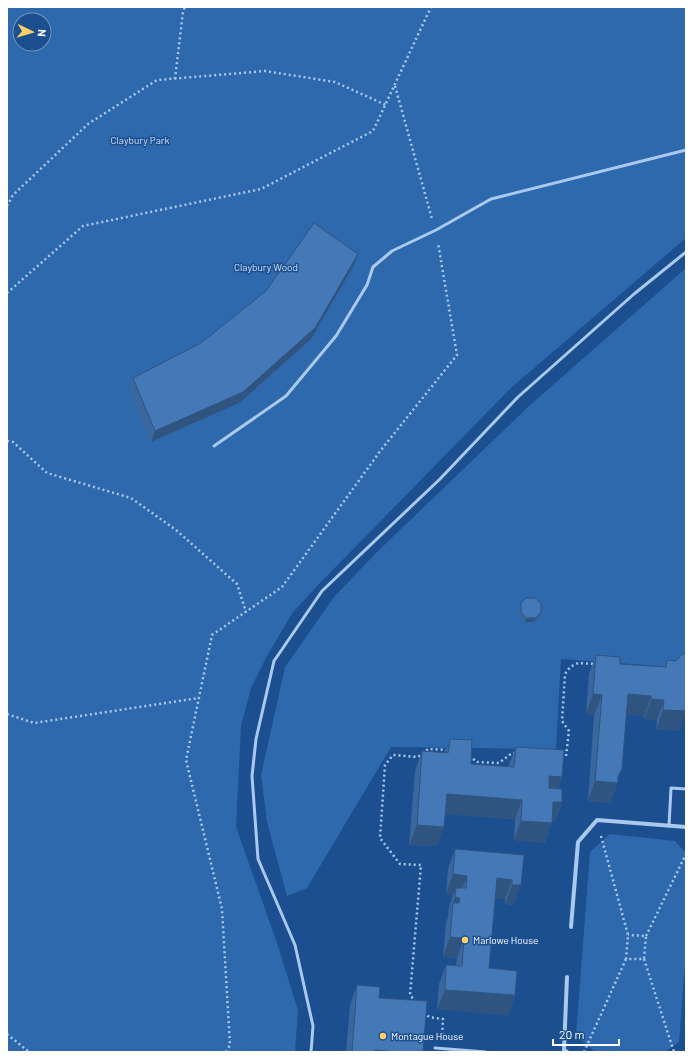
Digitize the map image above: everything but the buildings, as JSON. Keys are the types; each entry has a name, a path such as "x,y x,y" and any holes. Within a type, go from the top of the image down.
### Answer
{"street":[{"path":"571,927 578,842 597,820 686,827"},
{"path":"564,1051 567,977"}],"lane":[{"path":"214,446 286,396 336,336 367,285 373,267 392,251 436,230 491,199 686,150"},
{"path":"310,1052 313,1026 295,945 258,859 252,776 256,739 274,661 322,591 440,479 518,397 634,294 686,252"},
{"path":"669,826 671,788 686,789"},
{"path":"435,1048 486,1052"}],"path":[{"path":"175,79 183,12 185,7"},
{"path":"7,293 83,226 261,189 373,131 431,7"},
{"path":"7,206 13,195 88,124 157,80 265,71 335,82 386,105"},
{"path":"226,1052 230,1045 222,909 186,760 212,635 282,586 381,450 457,355 436,230 395,86"},
{"path":"7,441 13,442 47,473 131,498 170,525 237,584 246,612"},
{"path":"558,756 566,756 569,731 562,721 565,674 570,667 578,663 601,665"},
{"path":"7,714 34,723 199,698"},
{"path":"419,1006 410,995 421,865 400,864 380,838 385,765 393,755 418,757 428,749 450,750"},
{"path":"466,751 476,762 499,763 512,753 520,754"},
{"path":"584,1052 626,959 628,935 597,820"},
{"path":"674,1052 644,959 646,936 686,854"},
{"path":"628,935 646,936"},
{"path":"626,959 644,959"},
{"path":"424,1012 429,1017 443,1019 441,1049"},
{"path":"7,1034 29,1052"}],"green space":[{"name":"Claybury Wood","path":"7,7 686,7 686,238 512,387 321,582 293,612 267,656 251,688 241,726 236,827 276,940 298,1010 295,1052 7,1052"},
{"path":"686,268 686,668 561,659 556,749 391,747 307,888 287,896 267,822 261,775 285,667 334,597 376,553 529,406"},
{"path":"610,834 675,841 686,853 686,953 679,1042 665,1052 594,1051 576,1036 590,852"}],"place":[{"name":"Marlowe House","path":"465,940"},
{"name":"Montague House","path":"383,1036"}],"park label":[{"name":"Claybury Park","path":"140,140"}]}
